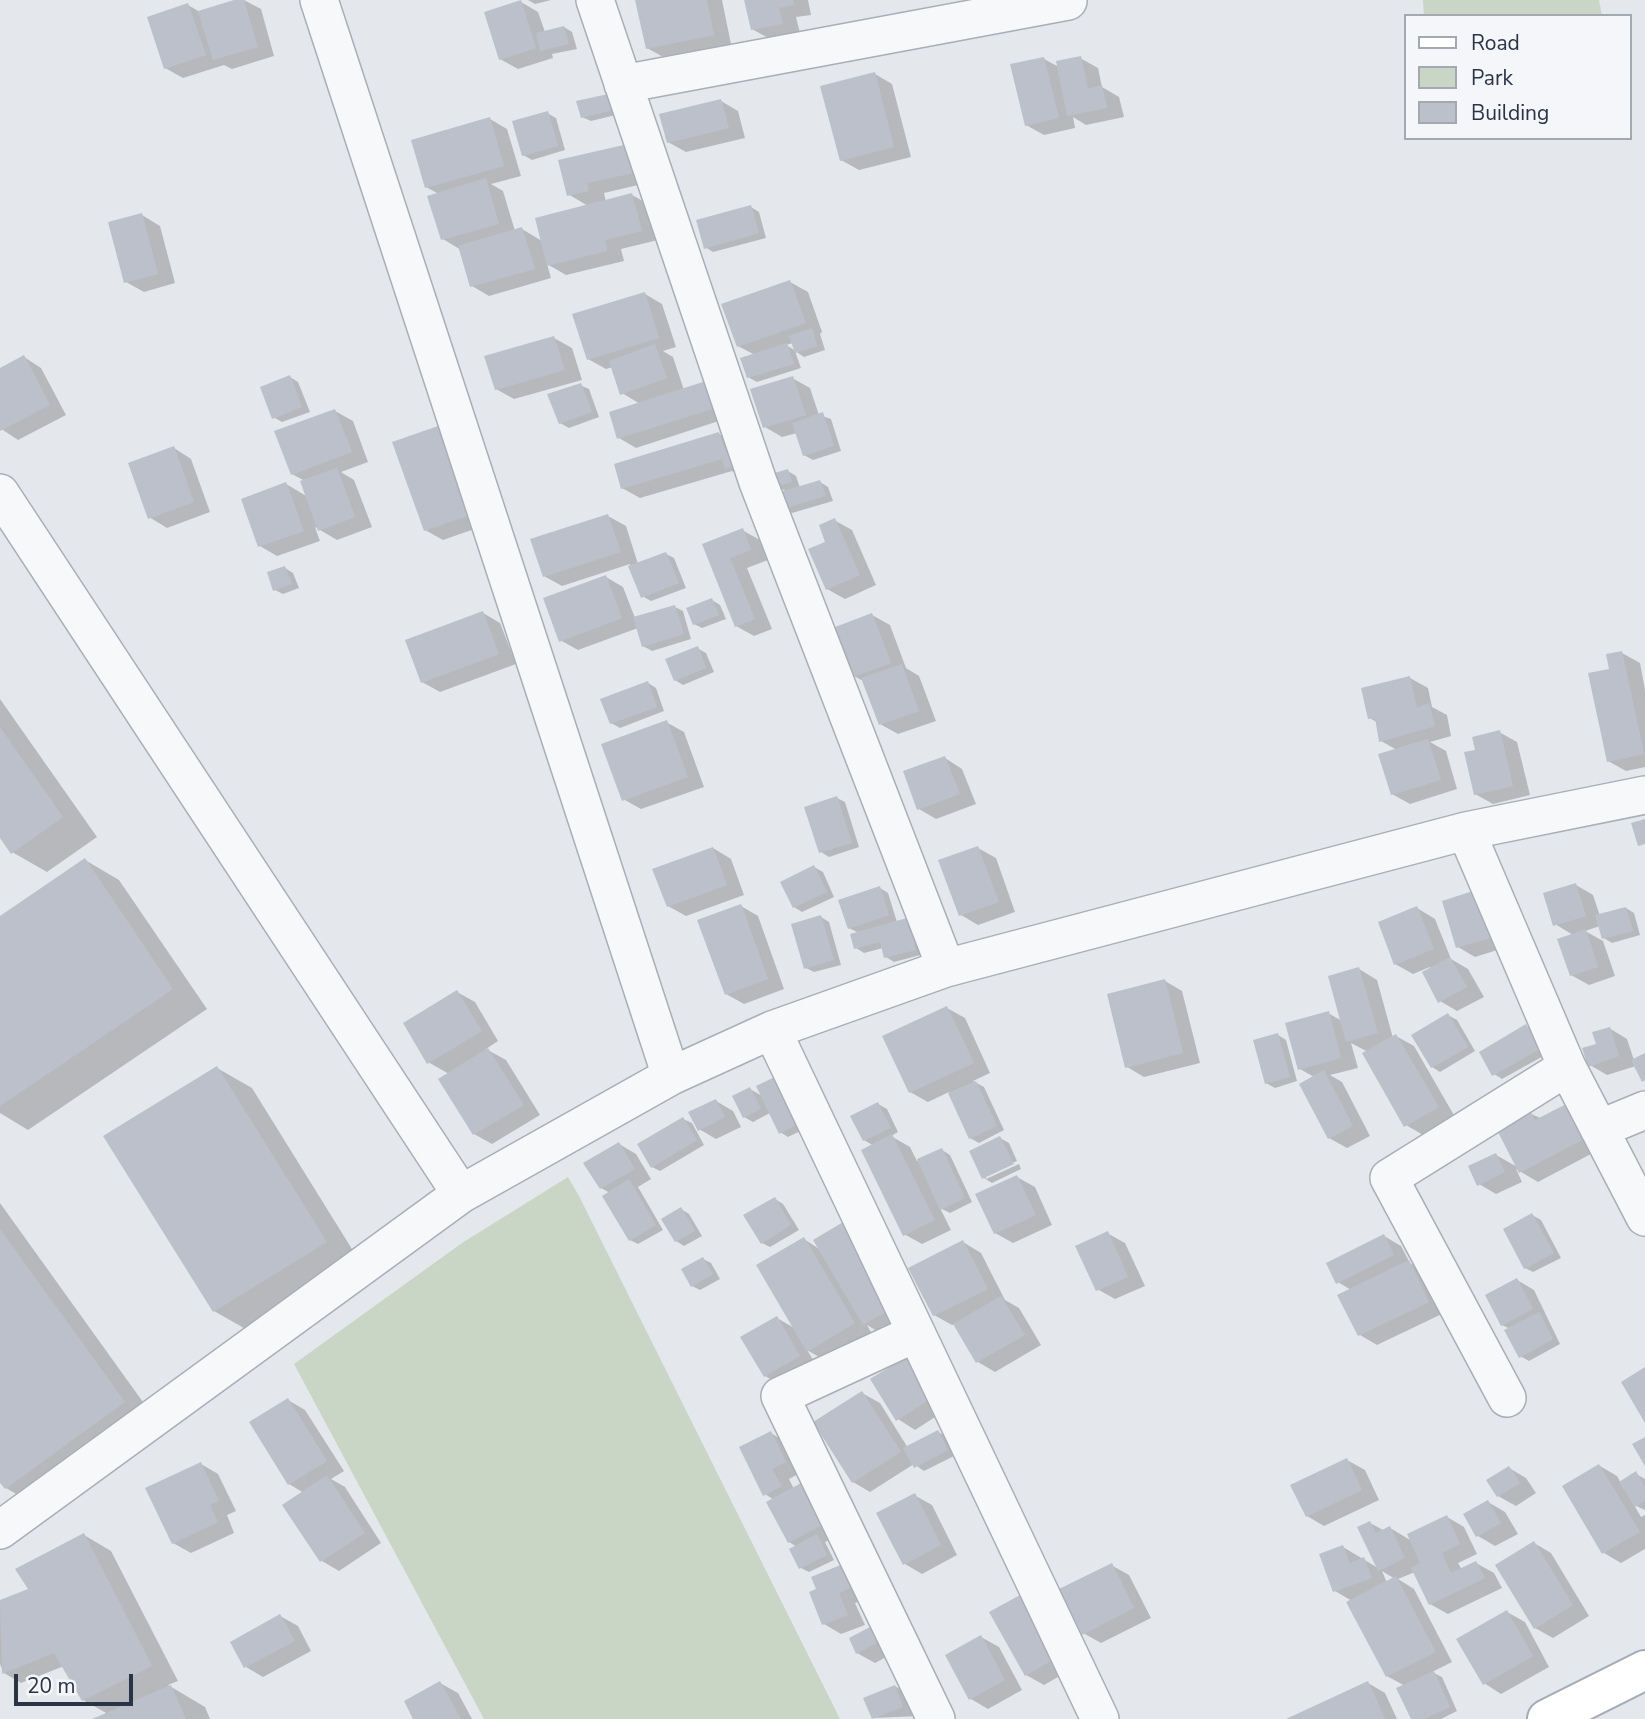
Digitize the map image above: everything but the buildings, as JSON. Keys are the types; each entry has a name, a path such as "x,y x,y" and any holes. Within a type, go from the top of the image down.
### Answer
{"main road":[{"path":"1547,1719 1645,1670"}],"street":[{"path":"319,0 671,1076"},
{"path":"595,0 758,482 946,968"},
{"path":"623,84 1068,1"},
{"path":"0,493 461,1194"},
{"path":"0,1530 461,1194 671,1076 772,1030 946,968 1466,831 1645,795"},
{"path":"1466,831 1566,1067 1645,1217"},
{"path":"772,1030 1100,1719"},
{"path":"1507,1398 1389,1178 1566,1067"},
{"path":"1599,1129 1645,1110"},
{"path":"916,1333 780,1396 936,1719"}],"green space":[{"path":"1423,0 1599,0 1602,14 1424,14"},
{"path":"568,1177 840,1719 484,1719 294,1364 462,1243"}]}
